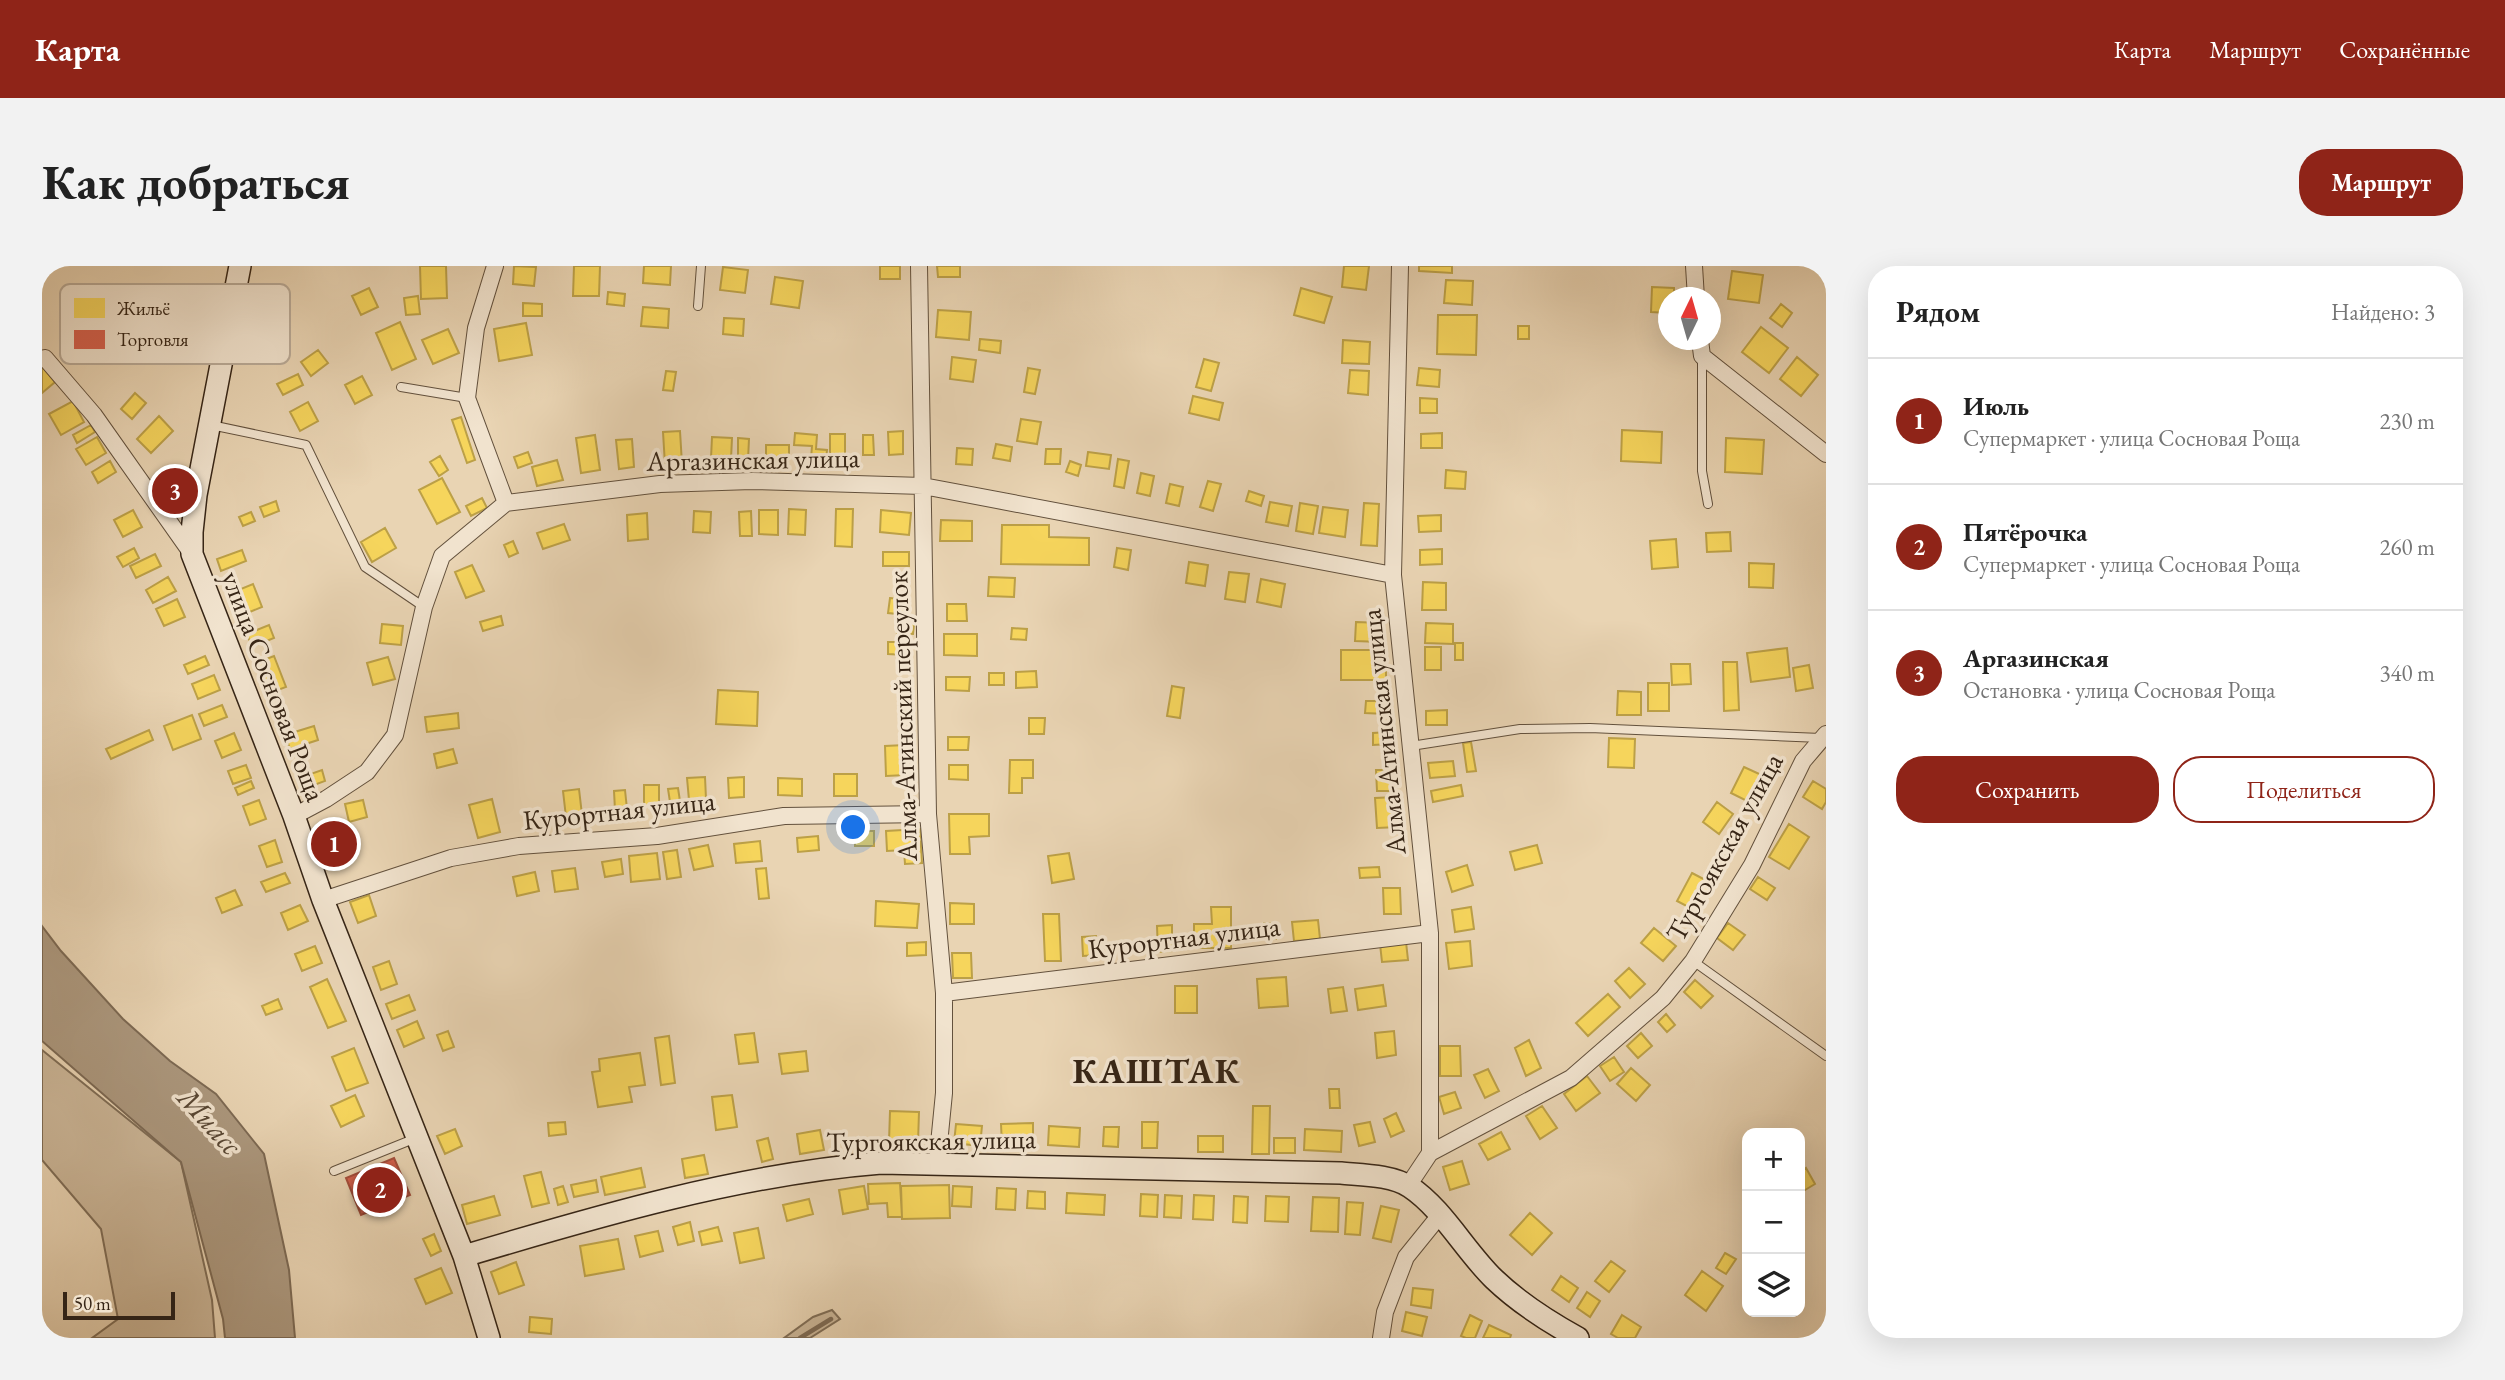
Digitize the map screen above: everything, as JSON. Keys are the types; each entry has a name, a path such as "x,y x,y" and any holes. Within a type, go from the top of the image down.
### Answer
{"main road":[{"name":"улица Сосновая Роща","path":"237,284 240,266"},
{"name":"улица Сосновая Роща","path":"223,364 196,495 192,554 294,816 323,900 464,1256 489,1338"},
{"name":"Тургоякская улица","path":"464,1256 572,1224 778,1175 881,1163 1341,1173 1381,1178 1408,1186"},
{"path":"1408,1186 1440,1215 1493,1279 1516,1298 1578,1338"}],"street":[{"path":"294,816 326,799 366,772 395,734 424,607 442,556 506,503 467,398 476,328 495,266"},
{"name":"Алма-Атинский переулок","path":"919,266 928,814 944,993 944,1093 937,1164"},
{"name":"Алма-Атинская улица","path":"1400,266 1393,575 1430,933 1430,1153"},
{"path":"1694,266 1695,287"},
{"path":"1703,350 1826,454"},
{"name":"улица Сосновая Роща","path":"45,358 94,415 192,554"},
{"name":"Аргазинская улица","path":"506,503 660,484 752,481 923,486 1393,575"},
{"name":"Тургоякская улица","path":"1430,1153 1571,1078 1663,998 1693,961 1752,865 1803,761 1823,736"},
{"name":"Курортная улица","path":"323,900 451,858 519,846 657,836 784,816 928,814"},
{"name":"Курортная улица","path":"944,993 1430,933"},
{"path":"1408,1186 1430,1153"},
{"path":"1381,1338 1385,1312 1406,1257 1440,1215"}],"lane":[{"path":"698,306 701,266"},
{"path":"1701,350 1702,471 1708,504"},
{"path":"401,387 467,398"},
{"path":"211,425 306,445 365,567 424,607"},
{"path":"1411,746 1520,729 1590,728 1823,736"},
{"path":"1693,961 1826,1056"},
{"path":"334,1171 417,1137"}],"shaded area":[{"path":"42,1050 181,1162 212,1300 215,1338 92,1338 118,1319 101,1229 42,1160"},
{"path":"832,1310 840,1319 810,1338 784,1338 813,1317"}],"water":[{"name":"Миасс","path":"42,926 123,1019 170,1061 216,1094 264,1154 289,1270 295,1338 225,1338 223,1319 181,1162 42,1041"}],"building: Жильё":[{"path":"420,266 446,266 447,298 421,299"},
{"path":"514,266 536,267 534,286 513,284"},
{"path":"574,266 600,266 599,296 573,296"},
{"path":"644,266 671,266 670,285 643,283"},
{"path":"880,266 900,266 900,279 880,279"},
{"path":"937,266 960,266 960,277 938,277"},
{"path":"1344,266 1369,266 1366,290 1342,287"},
{"path":"1419,266 1452,266 1452,273 1419,271"},
{"path":"723,267 748,270 745,293 720,290"},
{"path":"1732,271 1763,275 1759,303 1728,299"},
{"path":"775,277 803,281 799,308 771,304"},
{"path":"1446,280 1473,281 1472,305 1444,303"},
{"path":"1652,287 1658,287 1658,312 1651,312"},
{"path":"369,288 378,307 361,315 352,296"},
{"path":"1301,288 1332,297 1324,323 1294,315"},
{"path":"608,292 625,294 624,306 607,304"},
{"path":"418,296 420,314 406,315 404,298"},
{"path":"523,303 542,304 542,316 523,316"},
{"path":"1781,304 1792,313 1782,327 1770,318"},
{"path":"643,307 669,309 668,328 641,326"},
{"path":"938,310 971,312 969,340 936,337"},
{"path":"1438,315 1477,315 1476,355 1437,354"},
{"path":"724,318 744,319 743,336 723,334"},
{"path":"400,322 416,359 392,370 376,333"},
{"path":"526,323 532,355 499,361 494,329"},
{"path":"1518,326 1529,326 1529,339 1518,339"},
{"path":"1761,327 1788,348 1769,373 1742,352"},
{"path":"448,329 459,353 433,364 422,340"},
{"path":"980,339 1001,341 1000,353 979,350"},
{"path":"1343,340 1370,342 1369,364 1342,363"},
{"path":"318,350 328,363 311,376 301,362"},
{"path":"952,357 976,360 973,382 950,379"},
{"path":"1797,357 1818,375 1801,396 1780,379"},
{"path":"1204,359 1219,363 1211,391 1196,387"},
{"path":"42,366 55,382 42,393"},
{"path":"1028,368 1040,370 1035,394 1024,392"},
{"path":"1419,368 1440,370 1439,387 1417,385"},
{"path":"1350,370 1369,371 1368,395 1348,393"},
{"path":"666,371 676,372 673,391 663,390"},
{"path":"298,374 303,385 283,395 277,384"},
{"path":"362,376 372,395 355,404 345,385"},
{"path":"135,393 146,403 132,419 121,409"},
{"path":"1193,396 1223,403 1219,420 1189,413"},
{"path":"1420,398 1437,399 1437,413 1420,413"},
{"path":"73,401 84,422 61,435 49,414"},
{"path":"308,402 318,421 300,431 290,412"},
{"path":"159,416 173,431 151,453 137,439"},
{"path":"461,417 475,460 467,463 452,420"},
{"path":"1021,419 1041,422 1037,444 1017,441"},
{"path":"91,425 95,432 77,443 73,435"},
{"path":"1622,430 1662,432 1661,463 1621,461"},
{"path":"680,431 682,464 665,465 663,432"},
{"path":"903,431 903,454 889,455 888,432"},
{"path":"795,433 817,435 816,449 827,450 826,461 811,459 812,446 794,445"},
{"path":"1442,433 1442,448 1421,448 1421,434"},
{"path":"830,434 845,434 845,458 830,459"},
{"path":"595,435 600,470 581,473 576,438"},
{"path":"863,435 873,435 874,455 863,455"},
{"path":"97,437 106,453 86,465 76,449"},
{"path":"712,437 732,438 731,459 711,458"},
{"path":"738,438 749,439 748,460 738,460"},
{"path":"1726,438 1764,440 1762,474 1725,472"},
{"path":"632,439 634,467 619,469 616,440"},
{"path":"996,444 1012,447 1010,461 993,458"},
{"path":"766,445 789,445 789,464 766,464"},
{"path":"957,448 973,449 972,465 956,464"},
{"path":"1046,449 1061,449 1060,464 1045,464"},
{"path":"528,452 532,463 518,468 514,457"},
{"path":"1088,452 1111,455 1109,469 1086,466"},
{"path":"440,456 448,470 439,476 430,462"},
{"path":"1118,459 1129,461 1124,488 1114,486"},
{"path":"557,460 563,480 537,486 532,467"},
{"path":"110,461 116,472 98,483 92,472"},
{"path":"1070,461 1081,465 1078,476 1066,472"},
{"path":"1446,470 1466,472 1465,489 1445,488"},
{"path":"1141,473 1154,476 1150,496 1137,493"},
{"path":"442,478 460,512 437,524 419,490"},
{"path":"1208,481 1221,484 1213,511 1200,507"},
{"path":"1170,484 1183,487 1179,506 1166,503"},
{"path":"1249,491 1264,496 1261,506 1246,501"},
{"path":"482,498 487,508 471,516 466,506"},
{"path":"276,501 279,511 264,517 260,507"},
{"path":"1270,502 1292,506 1288,526 1266,522"},
{"path":"1300,503 1318,506 1313,534 1296,531"},
{"path":"1364,503 1379,504 1377,546 1361,545"},
{"path":"1323,507 1348,510 1345,537 1319,533"},
{"path":"789,509 806,510 805,535 788,534"},
{"path":"836,509 853,509 852,547 835,546"},
{"path":"133,510 142,527 123,537 114,520"},
{"path":"759,510 778,510 778,535 759,534"},
{"path":"881,510 911,513 909,535 880,532"},
{"path":"694,511 711,512 710,533 693,532"},
{"path":"751,511 752,536 740,536 739,512"},
{"path":"251,512 255,521 243,526 239,517"},
{"path":"647,513 648,539 628,541 627,515"},
{"path":"1441,515 1441,531 1419,532 1418,516"},
{"path":"941,520 972,521 972,541 940,541"},
{"path":"564,524 570,540 543,549 537,533"},
{"path":"1002,525 1049,525 1049,537 1089,538 1089,565 1001,564"},
{"path":"385,528 396,548 372,562 361,542"},
{"path":"1730,532 1731,551 1707,552 1706,533"},
{"path":"1676,539 1678,567 1652,569 1650,541"},
{"path":"513,541 518,553 509,557 504,545"},
{"path":"134,548 139,558 123,567 117,557"},
{"path":"1117,548 1131,550 1128,570 1114,567"},
{"path":"1442,549 1442,564 1420,565 1420,550"},
{"path":"242,550 246,561 221,571 217,559"},
{"path":"883,552 909,552 909,566 883,566"},
{"path":"155,554 161,566 136,578 130,566"},
{"path":"1189,562 1208,565 1205,586 1186,583"},
{"path":"1749,563 1774,564 1773,588 1749,587"},
{"path":"472,565 484,591 466,598 455,572"},
{"path":"1229,572 1249,574 1245,602 1225,599"},
{"path":"168,577 176,591 153,603 146,590"},
{"path":"989,577 1015,578 1014,597 988,596"},
{"path":"1261,579 1285,584 1281,607 1257,602"},
{"path":"1423,582 1446,583 1446,610 1422,610"},
{"path":"253,584 262,607 240,616 231,593"},
{"path":"890,598 908,600 907,615 888,613"},
{"path":"177,599 185,617 164,626 156,609"},
{"path":"947,604 966,604 967,621 947,621"},
{"path":"501,616 503,625 483,631 480,622"},
{"path":"1356,622 1382,623 1381,642 1355,641"},
{"path":"898,623 914,624 913,634 897,633"},
{"path":"1426,623 1453,624 1453,644 1425,643"},
{"path":"382,624 403,626 401,645 380,643"},
{"path":"269,625 274,638 252,647 247,634"},
{"path":"1012,628 1027,629 1026,640 1011,639"},
{"path":"944,634 977,634 977,656 944,655"},
{"path":"888,642 905,642 905,655 888,654"},
{"path":"1455,643 1463,643 1463,660 1455,660"},
{"path":"1425,647 1441,647 1441,670 1425,670"},
{"path":"1787,648 1790,677 1751,682 1747,653"},
{"path":"1341,650 1386,650 1386,680 1341,680"},
{"path":"205,656 209,665 188,674 184,665"},
{"path":"274,656 286,687 267,694 256,663"},
{"path":"388,657 395,679 373,685 367,663"},
{"path":"1723,662 1737,662 1739,710 1724,711"},
{"path":"1671,664 1690,664 1691,684 1672,685"},
{"path":"1809,665 1813,688 1796,691 1793,668"},
{"path":"1036,671 1037,687 1016,688 1016,672"},
{"path":"989,673 1004,673 1004,685 989,685"},
{"path":"214,675 220,690 198,699 192,684"},
{"path":"946,677 970,677 969,691 946,690"},
{"path":"1648,683 1669,683 1669,711 1648,711"},
{"path":"1172,686 1184,688 1180,718 1167,716"},
{"path":"718,690 758,692 757,726 716,724"},
{"path":"1618,691 1641,692 1641,715 1617,715"},
{"path":"1366,701 1385,701 1385,714 1365,713"},
{"path":"222,705 227,717 204,726 199,714"},
{"path":"1447,710 1447,725 1426,725 1426,711"},
{"path":"458,713 459,728 427,732 425,717"},
{"path":"192,715 201,739 173,750 164,726"},
{"path":"1029,718 1045,718 1044,734 1029,734"},
{"path":"314,726 318,740 290,749 285,735"},
{"path":"149,730 153,740 111,759 106,749"},
{"path":"1389,732 1390,744 1373,745 1373,733"},
{"path":"234,733 241,750 222,758 215,741"},
{"path":"948,737 969,737 968,750 948,750"},
{"path":"1609,738 1635,739 1634,768 1608,767"},
{"path":"1471,742 1476,771 1467,772 1463,743"},
{"path":"905,745 906,775 886,776 885,746"},
{"path":"453,749 457,763 437,768 434,754"},
{"path":"1010,760 1033,760 1033,778 1022,778 1022,793 1009,793"},
{"path":"1453,761 1455,776 1430,778 1428,763"},
{"path":"246,765 251,778 233,784 228,771"},
{"path":"949,765 968,765 968,780 949,779"},
{"path":"1744,767 1768,778 1755,805 1731,793"},
{"path":"322,770 325,781 306,788 302,777"},
{"path":"1376,770 1395,770 1396,791 1377,791"},
{"path":"834,774 857,774 857,796 834,796"},
{"path":"705,777 706,799 689,800 687,778"},
{"path":"744,777 744,797 729,798 728,778"},
{"path":"778,778 802,779 802,796 778,795"},
{"path":"251,781 254,788 238,795 235,788"},
{"path":"1813,781 1826,789 1826,802 1822,809 1803,797"},
{"path":"644,785 659,785 659,806 644,806"},
{"path":"1461,785 1463,796 1433,802 1431,791"},
{"path":"678,788 680,801 670,802 668,789"},
{"path":"579,789 582,815 566,817 563,791"},
{"path":"625,790 627,809 615,810 614,791"},
{"path":"1396,797 1398,827 1377,828 1375,798"},
{"path":"492,799 500,832 478,838 469,805"},
{"path":"259,800 266,819 250,825 243,806"},
{"path":"363,800 367,817 349,822 345,804"},
{"path":"1717,802 1733,814 1719,834 1703,822"},
{"path":"949,814 989,814 989,836 969,837 970,854 950,854"},
{"path":"1789,824 1809,837 1789,869 1769,857"},
{"path":"920,829 922,863 905,864 904,850 887,851 886,831"},
{"path":"855,831 874,831 874,846 855,846"},
{"path":"818,836 819,850 798,852 797,838"},
{"path":"275,840 282,862 267,867 259,846"},
{"path":"760,841 762,861 736,863 734,844"},
{"path":"708,845 713,866 694,870 689,849"},
{"path":"1537,845 1542,863 1515,870 1510,852"},
{"path":"677,850 681,877 667,879 663,852"},
{"path":"657,853 660,879 631,882 629,856"},
{"path":"1069,853 1074,879 1052,883 1048,856"},
{"path":"621,859 623,874 605,877 602,862"},
{"path":"1467,865 1473,885 1452,892 1446,872"},
{"path":"1379,867 1380,877 1360,878 1359,868"},
{"path":"575,868 578,889 555,892 552,871"},
{"path":"766,868 769,898 759,899 756,869"},
{"path":"535,872 539,891 517,896 513,877"},
{"path":"285,873 290,883 266,892 261,882"},
{"path":"1692,873 1713,884 1698,912 1677,901"},
{"path":"1758,877 1775,888 1767,900 1750,889"},
{"path":"1383,888 1400,888 1401,914 1384,914"},
{"path":"235,890 242,905 222,913 216,898"},
{"path":"369,895 376,916 358,923 350,902"},
{"path":"876,901 919,904 917,928 875,926"},
{"path":"950,903 974,904 974,924 950,924"},
{"path":"300,905 308,921 288,930 281,913"},
{"path":"1211,907 1231,907 1231,948 1194,948 1194,924 1212,924"},
{"path":"1471,907 1474,929 1455,932 1452,910"},
{"path":"1043,914 1059,914 1061,961 1045,961"},
{"path":"1318,920 1320,939 1294,941 1292,922"},
{"path":"1264,923 1276,923 1276,939 1264,939"},
{"path":"1728,923 1745,935 1733,950 1717,938"},
{"path":"1172,925 1172,951 1158,952 1157,926"},
{"path":"1654,928 1676,946 1663,961 1641,943"},
{"path":"1096,936 1097,955 1083,956 1082,937"},
{"path":"1470,941 1472,966 1449,969 1446,943"},
{"path":"926,942 926,955 907,956 907,943"},
{"path":"1406,942 1408,960 1382,962 1380,944"},
{"path":"315,946 322,963 302,971 295,954"},
{"path":"952,953 971,953 972,978 953,978"},
{"path":"389,961 397,984 381,990 373,967"},
{"path":"1629,968 1645,984 1630,998 1615,981"},
{"path":"1286,977 1288,1006 1259,1008 1257,979"},
{"path":"327,979 346,1021 328,1028 310,987"},
{"path":"1695,980 1713,996 1701,1008 1684,992"},
{"path":"1383,985 1386,1006 1358,1010 1355,989"},
{"path":"1175,986 1197,986 1197,1013 1175,1013"},
{"path":"1343,987 1347,1011 1331,1013 1328,989"},
{"path":"1608,994 1620,1007 1588,1036 1576,1023"},
{"path":"409,995 415,1010 392,1019 386,1004"},
{"path":"278,999 282,1009 266,1015 262,1006"},
{"path":"1666,1014 1675,1025 1667,1032 1658,1022"},
{"path":"417,1021 424,1038 404,1047 397,1030"},
{"path":"448,1031 454,1047 443,1051 437,1035"},
{"path":"1394,1031 1396,1055 1377,1058 1375,1033"},
{"path":"754,1033 758,1062 739,1064 735,1035"},
{"path":"1641,1033 1652,1046 1638,1058 1627,1046"},
{"path":"669,1036 675,1083 661,1085 655,1038"},
{"path":"1529,1040 1541,1068 1526,1076 1515,1048"},
{"path":"1440,1046 1460,1046 1461,1076 1440,1076"},
{"path":"354,1048 368,1083 346,1091 332,1057"},
{"path":"806,1051 808,1071 782,1074 779,1054"},
{"path":"640,1053 645,1085 629,1087 632,1102 598,1107 592,1072 600,1071 599,1059"},
{"path":"1614,1057 1624,1072 1610,1081 1600,1066"},
{"path":"1631,1068 1650,1085 1636,1101 1617,1084"},
{"path":"1488,1069 1499,1091 1485,1098 1474,1075"},
{"path":"1587,1076 1600,1093 1576,1111 1564,1094"},
{"path":"1329,1089 1339,1089 1340,1108 1330,1108"},
{"path":"1455,1092 1461,1108 1444,1114 1439,1097"},
{"path":"355,1095 364,1116 341,1127 331,1106"},
{"path":"732,1095 737,1127 716,1130 712,1097"},
{"path":"1253,1106 1270,1106 1269,1154 1252,1154"},
{"path":"1542,1106 1557,1128 1540,1139 1526,1116"},
{"path":"890,1111 919,1112 918,1143 889,1142"},
{"path":"1396,1113 1404,1131 1391,1137 1384,1119"},
{"path":"565,1122 566,1134 549,1136 548,1123"},
{"path":"1142,1122 1158,1122 1157,1148 1142,1148"},
{"path":"1370,1122 1375,1142 1359,1146 1354,1125"},
{"path":"1033,1123 1033,1145 1002,1146 1001,1124"},
{"path":"956,1124 982,1126 980,1146 954,1143"},
{"path":"1049,1126 1080,1128 1079,1147 1048,1145"},
{"path":"1104,1127 1119,1127 1118,1147 1103,1146"},
{"path":"455,1129 462,1146 445,1154 437,1136"},
{"path":"1305,1129 1342,1131 1341,1152 1304,1150"},
{"path":"820,1130 824,1150 800,1154 797,1134"},
{"path":"1501,1132 1510,1149 1488,1160 1479,1144"},
{"path":"1198,1136 1223,1136 1223,1152 1198,1152"},
{"path":"768,1138 773,1159 762,1162 757,1141"},
{"path":"1274,1138 1295,1138 1295,1153 1274,1153"},
{"path":"704,1155 708,1174 685,1178 682,1159"},
{"path":"1462,1161 1469,1184 1450,1190 1443,1167"},
{"path":"641,1168 645,1187 605,1195 601,1177"},
{"path":"1805,1169 1815,1184 1805,1190"},
{"path":"541,1172 549,1203 532,1207 524,1176"},
{"path":"596,1180 598,1192 574,1197 571,1185"},
{"path":"900,1183 902,1217 888,1217 887,1203 869,1204 868,1184"},
{"path":"949,1185 950,1218 902,1219 901,1186"},
{"path":"563,1186 568,1202 558,1205 554,1189"},
{"path":"864,1186 868,1209 843,1214 839,1190"},
{"path":"953,1186 972,1187 971,1207 952,1206"},
{"path":"997,1188 1016,1189 1015,1210 996,1209"},
{"path":"1028,1191 1045,1192 1045,1209 1027,1208"},
{"path":"1067,1193 1105,1195 1104,1215 1066,1213"},
{"path":"1141,1194 1158,1195 1157,1217 1140,1216"},
{"path":"1165,1195 1182,1196 1181,1218 1164,1217"},
{"path":"1194,1195 1214,1196 1213,1220 1193,1219"},
{"path":"494,1196 500,1215 467,1224 462,1205"},
{"path":"1234,1196 1248,1197 1247,1223 1233,1222"},
{"path":"1266,1196 1289,1197 1288,1222 1265,1221"},
{"path":"1313,1197 1339,1198 1338,1232 1311,1231"},
{"path":"809,1199 813,1214 787,1221 783,1205"},
{"path":"1347,1202 1363,1203 1360,1235 1345,1234"},
{"path":"1381,1206 1399,1210 1391,1242 1373,1238"},
{"path":"1530,1213 1552,1233 1532,1255 1510,1235"},
{"path":"690,1222 694,1241 678,1245 673,1227"},
{"path":"718,1227 722,1241 702,1245 699,1232"},
{"path":"758,1228 764,1258 740,1263 734,1233"},
{"path":"658,1231 663,1251 640,1257 635,1236"},
{"path":"434,1234 441,1251 431,1256 423,1239"},
{"path":"618,1239 624,1269 585,1276 580,1246"},
{"path":"1725,1253 1736,1259 1726,1274 1716,1268"},
{"path":"1611,1261 1625,1271 1609,1292 1595,1281"},
{"path":"516,1262 524,1285 499,1294 491,1272"},
{"path":"441,1268 452,1293 426,1304 415,1279"},
{"path":"1702,1271 1723,1286 1706,1311 1685,1295"},
{"path":"1561,1276 1578,1288 1569,1302 1552,1290"},
{"path":"1413,1288 1433,1290 1431,1308 1411,1305"},
{"path":"1587,1292 1600,1301 1590,1317 1577,1308"},
{"path":"1406,1312 1427,1317 1422,1336 1402,1331"},
{"path":"1470,1315 1482,1321 1475,1338 1461,1336"},
{"path":"1622,1315 1641,1327 1635,1338 1618,1338 1611,1334"},
{"path":"530,1317 552,1319 551,1334 529,1332"},
{"path":"1489,1325 1511,1335 1510,1338 1483,1338"}],"building: Торговля":[{"path":"339,833 347,851 332,857 324,840"},
{"path":"394,1158 410,1195 361,1215 346,1178"}],"waterway":[{"path":"800,1338 831,1319"}],"place":[{"name":"Аргазинская","path":"175,491"},
{"name":"Июль","path":"334,844"},
{"name":"Пятёрочка","path":"380,1190"}],"district":[{"name":"КАШТАК","path":"1157,1070"}]}
